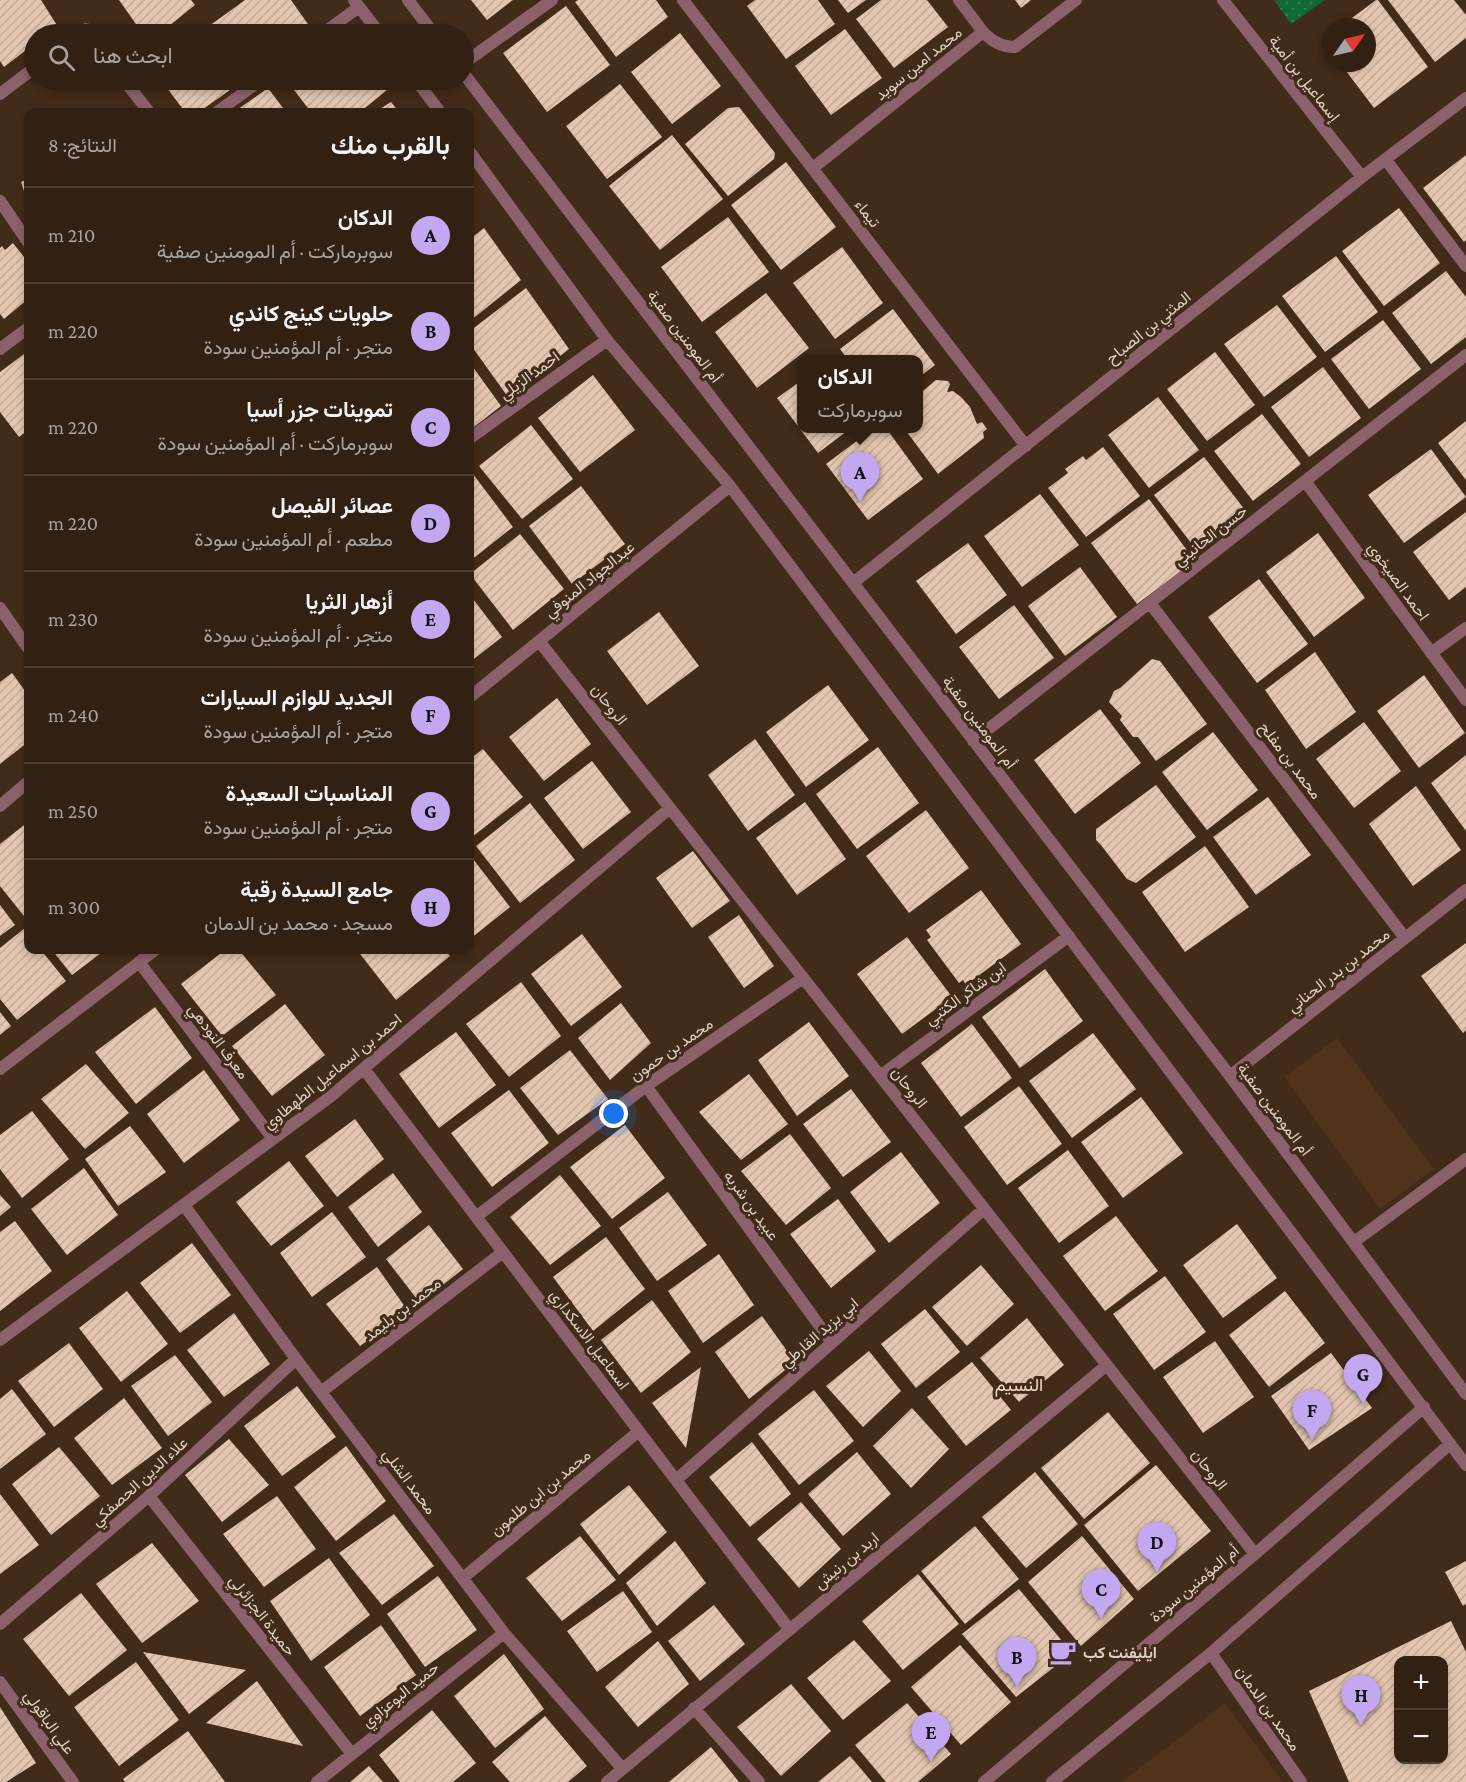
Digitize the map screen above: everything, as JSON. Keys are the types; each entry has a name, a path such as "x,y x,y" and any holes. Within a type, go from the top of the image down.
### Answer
{"street":[{"path":"408,0 426,24"},
{"path":"474,56 552,0"},
{"name":"تيماء","path":"683,0 1026,446"},
{"path":"959,0 982,32"},
{"name":"محمد امين سويد","path":"813,168 982,32 991,40 1006,47 1014,47 1076,0"},
{"name":"إسماعيل بن أمية","path":"1223,0 1362,177"},
{"path":"333,24 356,3 372,24"},
{"path":"0,94 24,76"},
{"name":"أم المومنين صفية","path":"474,87 1230,1076 1466,1394"},
{"path":"132,90 146,108"},
{"path":"222,108 247,90"},
{"path":"424,90 437,108"},
{"name":"المثني بن الصباح","path":"853,583 1362,177 1466,98"},
{"path":"474,157 607,340 729,486 1466,1465"},
{"path":"1386,160 1466,266"},
{"path":"0,201 24,236"},
{"path":"0,349 24,331"},
{"name":"احمد الزيلي","path":"474,435 607,340"},
{"name":"حسن الحانيني","path":"974,741 1466,355"},
{"name":"احمد الصيخوي","path":"1305,481 1466,700"},
{"name":"عبدالجواد المنوفي","path":"474,694 729,486"},
{"name":"محمد بن مفلح","path":"1150,603 1405,938"},
{"path":"0,608 24,642"},
{"path":"1431,652 1466,628"},
{"name":"الروحان","path":"539,640 1255,1554"},
{"path":"0,806 24,785"},
{"name":"احمد بن اسماعيل الطهطاوي","path":"0,1340 330,1097 670,808"},
{"name":"محمد بن بدر الحناني","path":"1230,1076 1466,890"},
{"name":"ابن شاكر الكتبي","path":"880,1076 1069,936"},
{"path":"0,1069 150,954"},
{"name":"معرف النودهي","path":"139,962 273,1139"},
{"name":"محمد بن حمون","path":"476,1217 646,1086 803,978"},
{"name":"اسماعيل الاسكداري","path":"364,1069 789,1629"},
{"name":"عبيد بن شربه","path":"646,1086 832,1343"},
{"path":"1354,1242 1466,1159"},
{"name":"محمد الشلي","path":"184,1205 296,1359 504,1633 622,1768"},
{"name":"ابي يزيد القارطي","path":"676,1480 984,1209"},
{"name":"محمد بن بليمد","path":"321,1392 503,1252"},
{"name":"علاء الدين الحصفكي","path":"0,1623 149,1496 296,1359"},
{"name":"اربد بن رنيش","path":"607,1782 1107,1365"},
{"name":"أم المؤمنين سودة","path":"984,1782 1255,1554 1424,1407"},
{"name":"محمد بن ابن طلمون","path":"463,1578 639,1431"},
{"path":"1052,1782 1069,1776 1450,1444"},
{"name":"حميدة الجزائرلي","path":"149,1496 352,1755"},
{"name":"حميد البوعزاوي","path":"317,1782 504,1633"},
{"name":"محمد بن الدمان","path":"1211,1653 1301,1782"},
{"name":"علي الباقولي","path":"0,1682 74,1782"},
{"path":"694,1708 759,1782"}],"shaded area":[{"path":"1337,1038 1434,1169 1380,1209 1284,1077"},
{"path":"1225,1703 1283,1782 1121,1782"}],"green space":[{"path":"1274,0 1325,0 1291,24"}],"building":[{"path":"0,0 41,0 56,24 24,24 24,52 4,67 0,61"},
{"path":"119,0 191,0 195,5 171,24 136,24"},
{"path":"245,0 291,0 308,24 212,24"},
{"path":"471,0 513,0 487,20"},
{"path":"578,0 656,0 668,17 616,57 575,2"},
{"path":"755,0 818,0 835,24 786,59 747,6"},
{"path":"838,0 866,0 848,13"},
{"path":"881,0 927,0 948,27 894,68 856,19"},
{"path":"1015,0 1031,0 1021,8"},
{"path":"1378,0 1428,67 1374,108 1347,72 1376,72 1376,18 1352,18"},
{"path":"1388,0 1454,0 1466,15 1466,38 1435,62"},
{"path":"566,6 610,65 547,112 503,53"},
{"path":"845,29 882,78 831,115 795,66"},
{"path":"680,33 721,86 672,124 631,72"},
{"path":"620,84 662,137 607,179 566,126"},
{"path":"168,90 230,90 205,108 182,108"},
{"path":"265,90 270,90 283,108 240,108"},
{"path":"294,90 387,90 365,108 308,108"},
{"path":"391,102 396,108 381,108"},
{"path":"739,107 775,153 774,159 728,196 685,144 728,108"},
{"path":"672,135 723,199 660,250 609,186"},
{"path":"1466,155 1466,240 1464,242 1423,188"},
{"path":"786,162 836,227 781,270 731,205"},
{"path":"1399,208 1440,263 1384,306 1342,251"},
{"path":"728,217 769,272 702,322 661,267"},
{"path":"484,228 521,280 474,318 474,236"},
{"path":"13,243 24,257 24,302 4,319 0,314 0,248 2,246 5,250"},
{"path":"842,247 883,303 835,339 793,283"},
{"path":"1336,256 1378,312 1325,352 1282,296"},
{"path":"1446,271 1466,297 1466,337 1431,364 1392,313"},
{"path":"526,288 569,349 508,397 474,350 474,328"},
{"path":"766,293 809,348 757,388 715,332"},
{"path":"1277,305 1317,357 1264,397 1224,344"},
{"path":"893,309 935,365 923,374 923,355 844,355 840,349"},
{"path":"1383,320 1421,369 1369,409 1331,359"},
{"path":"1215,352 1255,405 1207,441 1167,389"},
{"path":"24,354 24,433 19,437 0,412 0,372"},
{"path":"1323,367 1361,418 1309,457 1271,407"},
{"path":"474,369 501,406 474,427"},
{"path":"593,375 635,430 580,472 538,418"},
{"path":"936,380 948,381 950,384 947,392 953,391 961,397 970,407 977,424 982,422 987,429 983,432 984,438 938,474 908,433 923,433 923,391"},
{"path":"797,384 797,425 777,398"},
{"path":"1158,397 1199,450 1149,488 1108,435"},
{"path":"1262,414 1301,464 1253,501 1214,451"},
{"path":"1466,421 1466,480 1438,443"},
{"path":"531,425 573,479 522,519 479,466"},
{"path":"803,433 844,433 818,453"},
{"path":"867,433 890,433 923,479 868,520 826,464"},
{"path":"1103,447 1140,496 1086,537 1048,488 1068,473 1065,469 1083,456 1086,460"},
{"path":"1431,449 1466,497 1404,543 1368,495"},
{"path":"1204,457 1245,510 1195,548 1154,495"},
{"path":"474,475 513,527 474,558"},
{"path":"581,486 625,544 572,584 529,526"},
{"path":"1040,494 1079,545 1022,587 984,536"},
{"path":"1149,499 1195,561 1137,604 1091,543"},
{"path":"1466,512 1466,587 1449,600 1413,552"},
{"path":"1318,533 1365,598 1314,637 1266,572"},
{"path":"520,534 564,589 513,630 474,579 474,571"},
{"path":"968,543 1007,595 956,634 916,581"},
{"path":"1080,567 1117,617 1065,656 1028,606"},
{"path":"1259,579 1308,644 1257,683 1208,617"},
{"path":"474,600 502,637 474,659"},
{"path":"1014,605 1054,658 999,699 959,647"},
{"path":"659,612 699,666 647,705 607,651"},
{"path":"1315,652 1356,712 1306,749 1265,690"},
{"path":"1152,659 1160,661 1207,724 1156,761 1138,737 1133,737 1120,720 1122,716 1109,702 1114,691"},
{"path":"12,673 24,690 24,745 0,764 0,682"},
{"path":"1424,675 1465,733 1419,768 1377,711"},
{"path":"828,685 869,740 806,787 766,732"},
{"path":"557,698 591,744 544,781 509,737"},
{"path":"1100,709 1141,763 1075,814 1034,760"},
{"path":"1364,722 1401,771 1354,808 1316,759"},
{"path":"1213,732 1258,790 1207,830 1162,772"},
{"path":"755,739 795,795 748,831 708,775"},
{"path":"878,747 919,803 857,849 816,794"},
{"path":"483,749 523,797 474,835 474,756"},
{"path":"1466,755 1466,831 1431,783"},
{"path":"592,761 631,812 583,849 544,798"},
{"path":"1156,785 1196,837 1136,883 1127,879 1096,840 1096,829"},
{"path":"1416,786 1461,850 1413,886 1369,824"},
{"path":"1268,797 1311,855 1256,895 1213,837"},
{"path":"805,802 846,859 797,895 756,838"},
{"path":"530,803 575,860 520,903 476,846"},
{"path":"926,810 969,868 909,913 866,856"},
{"path":"24,825 24,916 0,886 0,844"},
{"path":"1205,846 1249,907 1185,952 1142,892"},
{"path":"693,851 730,901 692,928 656,878"},
{"path":"474,860 510,907 474,936"},
{"path":"981,890 1021,944 966,985 963,980 959,983 927,940 931,937 926,930"},
{"path":"0,905 15,925 0,936"},
{"path":"739,915 774,966 744,988 708,937"},
{"path":"24,929 24,954 44,954 66,981 17,1020 0,999 0,948"},
{"path":"582,934 622,987 571,1026 531,974"},
{"path":"907,937 952,997 902,1034 857,974"},
{"path":"1466,943 1466,1030 1463,1033 1421,976"},
{"path":"55,954 100,954 72,975"},
{"path":"220,954 242,954 276,995 222,1036 181,984"},
{"path":"360,954 448,954 450,956 396,1000"},
{"path":"1045,969 1083,1021 1020,1068 982,1017"},
{"path":"521,982 561,1036 509,1077 466,1024"},
{"path":"621,1003 651,1043 610,1080 578,1038"},
{"path":"285,1004 325,1055 272,1096 232,1046"},
{"path":"155,1007 192,1058 136,1104 95,1052"},
{"path":"0,1012 11,1026 0,1035"},
{"path":"809,1022 849,1076 797,1116 758,1060"},
{"path":"972,1024 1012,1078 961,1117 921,1063"},
{"path":"456,1032 496,1085 439,1128 399,1074"},
{"path":"1093,1033 1136,1089 1072,1138 1029,1081"},
{"path":"570,1050 608,1099 558,1135 520,1088"},
{"path":"86,1064 129,1113 85,1149 41,1099"},
{"path":"204,1070 240,1120 184,1163 147,1114"},
{"path":"749,1074 788,1124 741,1160 699,1112"},
{"path":"1019,1086 1062,1144 1007,1185 964,1127"},
{"path":"851,1089 891,1142 843,1177 803,1124"},
{"path":"509,1090 549,1143 492,1187 451,1133"},
{"path":"1141,1097 1183,1153 1123,1198 1081,1142"},
{"path":"32,1111 69,1159 22,1198 0,1169 0,1135"},
{"path":"355,1119 384,1159 337,1197 305,1156"},
{"path":"625,1125 665,1178 612,1219 570,1167"},
{"path":"130,1126 166,1172 118,1206 85,1159"},
{"path":"790,1134 831,1188 786,1225 741,1171"},
{"path":"1068,1150 1109,1206 1059,1243 1018,1188"},
{"path":"901,1152 940,1203 889,1243 850,1192"},
{"path":"289,1161 324,1206 271,1246 236,1202"},
{"path":"84,1168 118,1215 67,1255 31,1209"},
{"path":"393,1173 422,1212 378,1247 348,1207"},
{"path":"560,1175 601,1226 550,1265 510,1217"},
{"path":"668,1192 707,1245 657,1281 619,1228"},
{"path":"0,1195 11,1207 0,1216"},
{"path":"838,1199 876,1251 831,1288 790,1234"},
{"path":"332,1212 366,1257 312,1297 280,1253"},
{"path":"1116,1216 1158,1271 1105,1311 1063,1256"},
{"path":"15,1221 52,1271 0,1311 0,1232"},
{"path":"1237,1224 1277,1278 1223,1318 1183,1265"},
{"path":"429,1225 463,1269 420,1303 386,1259"},
{"path":"606,1237 645,1289 593,1331 553,1277"},
{"path":"192,1243 231,1295 180,1333 140,1283"},
{"path":"719,1254 754,1305 703,1343 668,1291"},
{"path":"981,1265 1014,1304 967,1346 932,1307"},
{"path":"377,1267 408,1311 360,1346 326,1304"},
{"path":"1165,1276 1206,1332 1154,1370 1113,1314"},
{"path":"127,1291 168,1344 121,1382 79,1328"},
{"path":"1285,1291 1325,1343 1269,1387 1229,1335"},
{"path":"652,1300 691,1352 641,1393 601,1340"},
{"path":"925,1309 960,1352 916,1388 881,1344"},
{"path":"234,1313 270,1364 224,1397 187,1350"},
{"path":"762,1316 795,1362 749,1399 715,1352"},
{"path":"1027,1318 1064,1365 1019,1402 980,1358"},
{"path":"1215,1341 1254,1397 1203,1433 1163,1377"},
{"path":"69,1343 103,1389 54,1427 18,1381"},
{"path":"869,1351 901,1391 863,1427 826,1386"},
{"path":"1331,1353 1372,1408 1309,1450 1271,1396"},
{"path":"175,1355 212,1402 168,1436 131,1386"},
{"path":"972,1362 1011,1410 966,1446 927,1397"},
{"path":"701,1367 686,1448 652,1403"},
{"path":"297,1386 336,1437 282,1476 244,1426"},
{"path":"12,1389 46,1434 0,1469 0,1399"},
{"path":"814,1390 854,1441 799,1485 758,1434"},
{"path":"124,1398 162,1448 112,1485 74,1438"},
{"path":"912,1408 949,1449 911,1488 873,1446"},
{"path":"1108,1412 1150,1463 1084,1519 1041,1468"},
{"path":"229,1439 269,1485 222,1522 185,1475"},
{"path":"752,1442 791,1494 750,1527 709,1477"},
{"path":"346,1446 386,1501 336,1541 294,1487"},
{"path":"59,1447 100,1496 51,1535 12,1484"},
{"path":"857,1452 891,1494 843,1536 808,1494"},
{"path":"1156,1465 1211,1531 1138,1591 1084,1525"},
{"path":"1035,1472 1078,1524 1026,1568 982,1517"},
{"path":"629,1485 667,1532 619,1575 580,1524"},
{"path":"0,1494 39,1545 0,1574"},
{"path":"277,1496 316,1549 264,1587 223,1534"},
{"path":"801,1502 841,1549 799,1588 757,1539"},
{"path":"394,1514 434,1566 382,1605 339,1553"},
{"path":"975,1526 1019,1579 965,1624 921,1571"},
{"path":"580,1536 616,1580 562,1621 526,1578"},
{"path":"1082,1536 1134,1599 1081,1646 1028,1582"},
{"path":"675,1541 706,1583 657,1626 626,1583"},
{"path":"152,1543 199,1601 142,1643 96,1584"},
{"path":"329,1558 370,1615 311,1661 270,1601"},
{"path":"1466,1561 1466,1604 1463,1606 1445,1572"},
{"path":"918,1574 959,1624 903,1670 862,1621"},
{"path":"438,1576 477,1630 425,1667 387,1614"},
{"path":"1019,1589 1072,1653 1016,1697 962,1634"},
{"path":"623,1591 652,1632 597,1672 567,1631"},
{"path":"81,1593 127,1650 69,1696 23,1639"},
{"path":"714,1605 745,1644 700,1681 668,1641"},
{"path":"1451,1621 1466,1652 1466,1782 1349,1782 1309,1691"},
{"path":"381,1625 416,1675 360,1716 324,1667"},
{"path":"854,1640 891,1681 843,1720 807,1678"},
{"path":"658,1641 689,1684 638,1727 605,1687"},
{"path":"960,1645 1011,1702 961,1745 911,1687"},
{"path":"143,1652 246,1670 189,1714"},
{"path":"504,1654 544,1709 495,1748 454,1696"},
{"path":"136,1662 179,1720 119,1766 74,1707"},
{"path":"257,1681 303,1746 206,1723"},
{"path":"791,1684 831,1731 781,1776 737,1727"},
{"path":"907,1703 951,1754 918,1782 886,1782 855,1745"},
{"path":"0,1707 36,1763 6,1782 0,1782"},
{"path":"432,1710 476,1763 453,1782 400,1782 379,1755"},
{"path":"545,1716 587,1766 568,1782 510,1782 492,1762"},
{"path":"188,1731 225,1782 125,1782 123,1779"},
{"path":"711,1747 739,1782 669,1782"},
{"path":"850,1756 872,1782 818,1782"},
{"path":"369,1766 383,1782 350,1782"}],"place":[{"name":"الدكان","path":"860,502"},
{"name":"المناسبات السعيدة","path":"1363,1404"},
{"name":"الجديد للوازم السيارات","path":"1312,1440"},
{"name":"عصائر الفيصل","path":"1157,1572"},
{"name":"تموينات جزر أسيا","path":"1101,1619"},
{"name":"ايليفنت كب","path":"1063,1652"},
{"name":"حلويات كينج كاندي","path":"1017,1687"},
{"name":"جامع السيدة رقية","path":"1361,1725"},
{"name":"أزهار الثريا","path":"931,1762"}],"district":[{"name":"النسيم","path":"1019,1385"}]}
